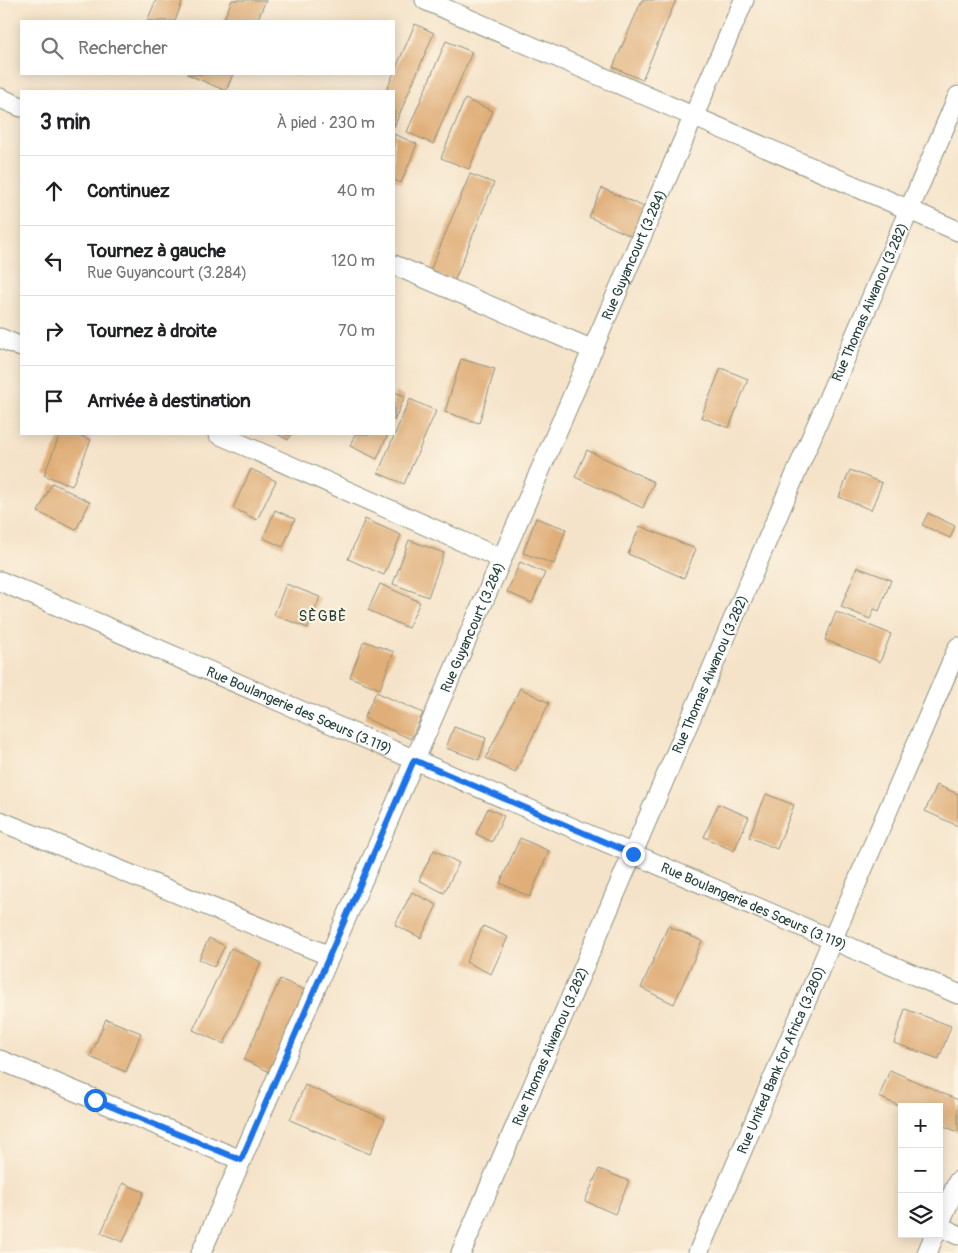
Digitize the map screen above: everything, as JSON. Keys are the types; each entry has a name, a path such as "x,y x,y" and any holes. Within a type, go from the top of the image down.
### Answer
{"street":[{"path":"425,0 958,231"},
{"name":"Rue Guyancourt (3.284)","path":"201,1253 744,0"},
{"name":"Rue Thomas Aiwanou (3.282)","path":"461,1253 958,96"},
{"path":"0,98 20,107"},
{"path":"395,265 593,350"},
{"path":"0,338 20,347"},
{"path":"220,435 502,559"},
{"name":"Rue Boulangerie des Sœurs (3.119)","path":"0,581 958,994"},
{"name":"Rue United Bank for Africa (3.280)","path":"698,1253 958,647"},
{"path":"0,821 330,956"},
{"path":"0,1060 241,1160"},
{"path":"943,1217 958,1182"},
{"path":"943,1228 958,1234"},
{"path":"927,1253 933,1238"}],"building":[{"path":"156,0 183,0 175,20 147,20"},
{"path":"232,0 266,0 257,20 223,20"},
{"path":"642,0 676,0 642,80 613,67"},
{"path":"415,24 434,33 395,125 395,90 386,90 393,75 395,75 395,70"},
{"path":"446,41 472,52 433,144 407,132"},
{"path":"189,75 233,75 226,90"},
{"path":"465,99 493,111 469,169 441,158"},
{"path":"395,134 417,144 401,183 395,180"},
{"path":"470,174 494,183 454,282 430,271"},
{"path":"602,188 644,207 631,236 589,217"},
{"path":"461,359 495,369 479,423 445,412"},
{"path":"721,368 748,379 729,428 701,417"},
{"path":"395,392 405,396 395,419"},
{"path":"410,399 436,411 404,484 378,473"},
{"path":"60,435 78,435 91,440 72,486 44,475"},
{"path":"279,435 291,435 288,440"},
{"path":"355,435 388,435 377,459 350,446"},
{"path":"587,450 654,482 643,508 575,477"},
{"path":"251,469 276,481 257,520 233,508"},
{"path":"850,470 882,483 871,510 839,497"},
{"path":"52,483 90,502 76,530 38,512"},
{"path":"275,510 295,519 283,547 263,538"},
{"path":"928,513 955,526 950,538 922,525"},
{"path":"536,518 566,529 554,564 523,553"},
{"path":"365,519 401,535 384,575 348,559"},
{"path":"640,526 696,549 684,578 628,554"},
{"path":"409,540 444,553 428,597 393,584"},
{"path":"520,562 545,573 532,603 507,592"},
{"path":"857,567 891,580 879,611 874,609 870,619 841,607"},
{"path":"286,584 320,597 308,628 274,615"},
{"path":"380,584 420,602 408,628 368,610"},
{"path":"836,612 891,634 880,662 825,640"},
{"path":"364,641 394,652 380,689 350,677"},
{"path":"520,688 549,703 515,773 486,758"},
{"path":"376,692 423,713 411,739 364,718"},
{"path":"454,727 486,738 479,760 446,748"},
{"path":"937,785 958,794 958,826 925,811"},
{"path":"766,794 794,805 777,849 749,837"},
{"path":"718,804 749,817 734,851 704,837"},
{"path":"488,808 504,816 492,842 476,834"},
{"path":"520,838 549,851 530,897 500,883"},
{"path":"434,850 459,863 444,893 419,880"},
{"path":"412,892 437,905 421,938 395,925"},
{"path":"483,926 508,937 491,974 466,962"},
{"path":"668,926 702,941 674,1004 641,988"},
{"path":"209,938 225,946 214,967 199,959"},
{"path":"231,948 261,962 224,1044 193,1030"},
{"path":"280,979 307,991 270,1072 244,1060"},
{"path":"905,1009 951,1026 939,1059 894,1043"},
{"path":"106,1019 141,1033 126,1072 90,1057"},
{"path":"890,1070 958,1100 958,1132 943,1126 943,1103 898,1103 898,1105 879,1097"},
{"path":"305,1085 385,1119 370,1154 290,1120"},
{"path":"599,1169 629,1181 615,1214 585,1201"},
{"path":"123,1183 144,1192 123,1242 101,1233"}],"district":[{"name":"SÈGBÈ","path":"323,616"}],"route":[{"path":"95,1100 241,1160 414,760 633,854"}]}
